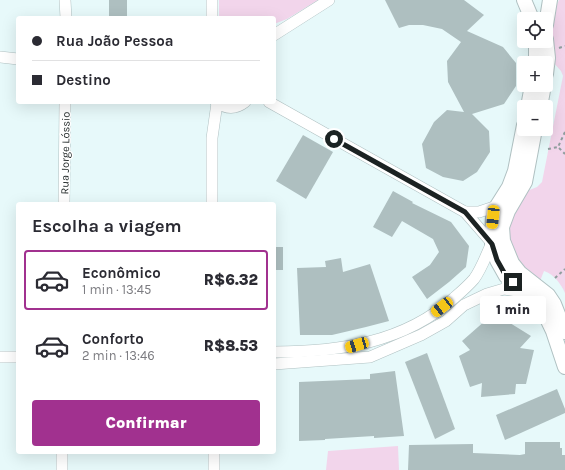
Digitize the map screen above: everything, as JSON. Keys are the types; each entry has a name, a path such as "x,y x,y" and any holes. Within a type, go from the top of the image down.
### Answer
{"main road":[{"path":"524,0 529,12"},
{"path":"548,12 550,0"},
{"path":"522,136 515,171 509,187 497,206 493,217 492,244 497,260 506,276 535,299 548,319 565,367"},
{"path":"534,136 525,182 508,211 502,227 503,241 512,263 520,273 548,295 554,304 565,332"}],"street":[{"path":"66,0 66,16"},
{"path":"212,0 212,16"},
{"path":"276,34 329,0"},
{"path":"0,57 16,59"},
{"name":"Rua Jorge Lóssio","path":"64,202 65,104"},
{"path":"212,202 212,138 217,104"},
{"path":"220,104 230,108 237,107 242,104"},
{"path":"273,104 465,212 492,244 474,279 451,300 434,314 390,336 348,347 276,352"},
{"path":"465,212 480,212 497,206"},
{"path":"276,364 370,357 421,335 446,321 464,305 487,294 504,290 525,292"},
{"path":"366,342 370,357"},
{"path":"0,357 16,357"},
{"path":"62,454 62,470"},
{"path":"214,454 214,470"}],"path":[{"path":"558,148 565,132"},
{"path":"548,149 558,148 565,154"},
{"path":"555,278 565,269"}],"shaded area":[{"path":"219,0 318,0 287,19 276,23 276,16 219,16"},
{"path":"559,0 565,0 565,293 559,283 548,272 544,271 540,281 518,263 508,238 509,225 513,211 527,191 537,187 542,182 551,136 553,136 553,126 563,76 561,71 553,62 553,15"},
{"path":"398,446 399,470 326,470 328,451"}],"building":[{"path":"109,0 127,0 127,16 109,16"},
{"path":"385,0 464,0 484,15 467,31 503,47 516,63 516,86 504,104 472,114 489,131 490,152 477,172 463,181 443,177 426,168 422,144 434,122 447,110 464,112 448,82 447,61 461,42 442,29 423,25 409,25 399,28"},
{"path":"303,135 333,152 306,199 276,181"},
{"path":"393,191 413,202 412,203 451,222 469,246 466,267 427,299 412,277 430,265 439,252 433,239 402,221 392,237 373,227"},
{"path":"276,247 283,247 283,270 276,270"},
{"path":"341,258 343,272 370,264 389,321 332,335 300,335 297,268 326,267 325,261"},
{"path":"494,313 531,336 520,348 534,350 526,384 516,384 515,394 481,397 482,383 470,387 459,356 470,350 462,341"},
{"path":"427,353 455,429 435,439 405,362"},
{"path":"395,371 404,436 374,438 374,436 299,441 299,382 370,379 370,374"},
{"path":"557,389 565,409 565,413 505,440 496,415"},
{"path":"525,442 560,442 562,455 565,455 565,470 408,470 409,445 473,444 473,453 520,455 525,454"}],"route":[{"path":"334,139 465,212 492,244 497,260 506,276 513,282"}]}
